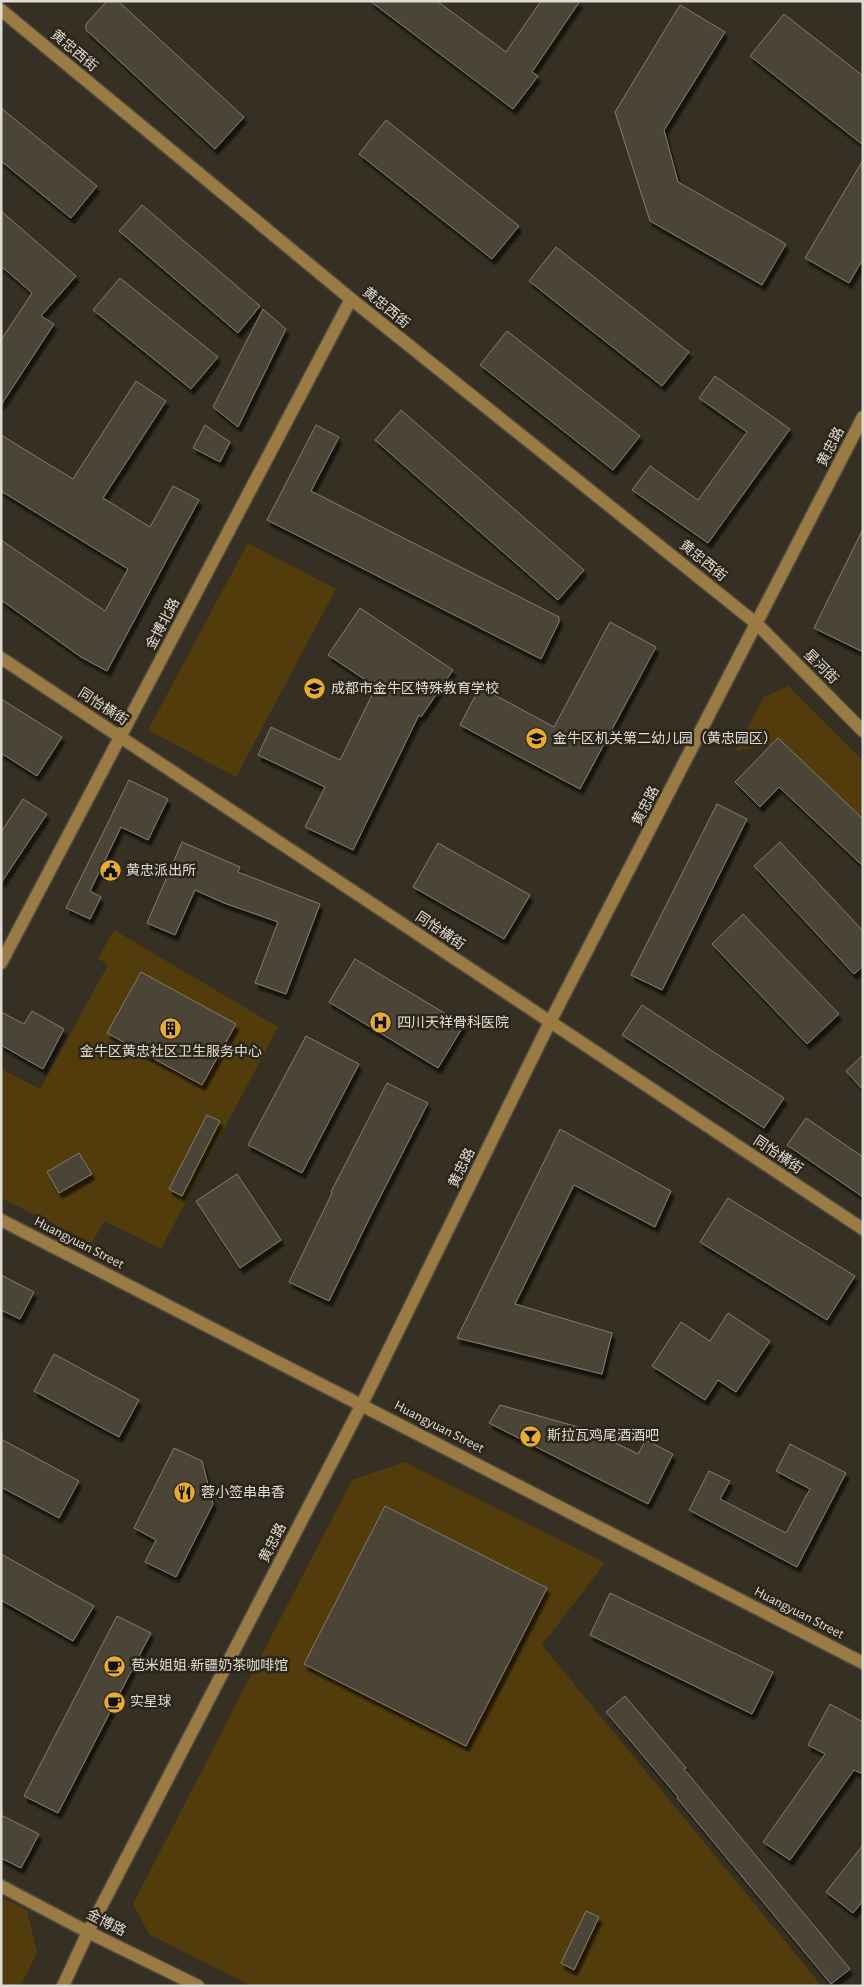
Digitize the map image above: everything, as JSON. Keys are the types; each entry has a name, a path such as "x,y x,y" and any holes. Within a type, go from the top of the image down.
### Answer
{"street":[{"name":"黄忠西街","path":"1,10 351,299 757,624"},
{"name":"金博北路","path":"1,963 351,299"},
{"name":"黄忠路","path":"63,1986 88,1932 362,1404 550,1022 863,417"},
{"name":"星河街","path":"757,624 863,731"},
{"name":"同怡横街","path":"1,658 863,1229"},
{"name":"Huangyuan Street","path":"1,1220 863,1663"},
{"name":"金博路","path":"1,1886 88,1932 198,1986"}],"shaded area":[{"path":"248,543 336,589 236,777 148,730"},
{"path":"788,686 863,761 863,833 772,745 735,751 764,697"},
{"path":"114,930 278,1027 161,1249 104,1221 92,1243 1,1198 1,1069 40,1089 108,965 98,958"},
{"path":"405,1462 605,1563 542,1645 822,1986 251,1986 149,1934 133,1904 352,1480"},
{"path":"1,1897 27,1910 37,1952 21,1986 1,1986"}],"building":[{"path":"107,1 118,1 244,117 215,149 86,30 86,24"},
{"path":"370,1 437,1 506,52 541,1 580,1 532,72 538,76 513,109"},
{"path":"680,5 725,32 664,130 678,182 786,244 762,285 650,221 615,112"},
{"path":"784,14 863,76 863,145 750,56"},
{"path":"1,108 97,186 71,218 1,161"},
{"path":"386,120 519,226 492,259 359,154"},
{"path":"863,160 863,259 849,283 805,258"},
{"path":"142,205 260,306 238,333 119,231"},
{"path":"1,211 76,276 41,316 54,324 1,405 1,340 32,293 1,266"},
{"path":"556,247 689,352 662,386 529,281"},
{"path":"120,278 218,357 191,389 93,310"},
{"path":"263,309 286,329 238,427 213,407"},
{"path":"507,331 640,436 613,470 480,365"},
{"path":"715,376 790,429 708,543 632,490 650,466 698,500 747,432 699,398"},
{"path":"136,381 166,401 103,498 150,527 173,486 199,500 107,671 81,657 1,600 1,540 105,611 128,569 1,491 1,435 73,479"},
{"path":"401,410 584,570 558,600 375,440"},
{"path":"205,425 230,442 220,462 193,448"},
{"path":"316,425 339,437 311,491 559,617 559,622 541,659 267,520"},
{"path":"863,529 863,652 814,628"},
{"path":"360,608 453,670 421,717 419,715 353,850 305,827 325,787 258,755 271,727 340,760 376,687 328,655"},
{"path":"610,622 656,647 580,789 460,725 480,687 554,727"},
{"path":"1,699 62,737 37,776 1,753"},
{"path":"778,738 863,819 863,866 779,787 760,807 735,782"},
{"path":"129,780 168,799 148,840 121,827 90,891 101,897 90,919 66,908"},
{"path":"23,799 47,814 1,883 1,832"},
{"path":"717,804 747,819 662,990 631,975"},
{"path":"182,842 240,867 238,872 320,904 286,994 255,983 278,922 224,903 195,890 175,935 147,923"},
{"path":"780,842 863,931 863,966 854,974 754,866"},
{"path":"438,843 530,895 504,939 413,887"},
{"path":"743,914 839,1014 807,1044 712,944"},
{"path":"355,959 464,1025 438,1068 329,1002"},
{"name":"金牛区黄忠社区卫生服务中心","path":"141,972 236,1024 202,1085 107,1033"},
{"path":"642,1005 784,1098 764,1128 622,1035"},
{"path":"32,1011 64,1029 43,1069 1,1045 1,1012 24,1024"},
{"path":"306,1036 359,1064 302,1173 248,1145"},
{"path":"863,1055 863,1090 846,1071"},
{"path":"387,1083 428,1103 329,1301 289,1282 331,1192"},
{"path":"207,1115 220,1121 182,1196 169,1189"},
{"path":"806,1118 863,1157 863,1197 787,1145"},
{"path":"560,1129 671,1191 655,1227 574,1185 515,1304 612,1333 602,1374 457,1338"},
{"path":"79,1153 92,1174 59,1193 47,1172"},
{"path":"237,1174 281,1240 240,1268 196,1201"},
{"path":"728,1198 855,1276 827,1320 700,1242"},
{"path":"1,1275 34,1292 20,1319 1,1310"},
{"path":"728,1313 770,1341 736,1392 718,1380 705,1400 652,1366 681,1322 710,1341"},
{"path":"54,1354 139,1400 119,1437 34,1391"},
{"path":"500,1405 589,1430 638,1454 646,1440 673,1454 648,1504 489,1423"},
{"path":"1,1439 79,1481 59,1518 1,1487"},
{"path":"790,1444 846,1473 797,1567 689,1510 709,1471 730,1481 720,1499 786,1533 810,1489 776,1471"},
{"path":"174,1448 202,1461 213,1504 176,1577 145,1562 156,1540 134,1528"},
{"path":"385,1506 547,1588 466,1746 304,1664"},
{"path":"1,1554 94,1606 73,1641 1,1600"},
{"path":"610,1593 773,1672 752,1714 590,1635"},
{"path":"117,1616 151,1633 58,1813 24,1796"},
{"path":"625,1696 850,1969 831,1984 606,1712"},
{"path":"830,1704 863,1722 863,1774 854,1770 790,1860 763,1842 825,1754 808,1745"},
{"path":"1,1815 39,1834 21,1868 1,1858"},
{"path":"863,1845 863,1901 853,1913 826,1892"},
{"path":"586,1911 599,1917 574,1970 561,1963"}],"place":[{"name":"成都市金牛区特殊教育学校","path":"315,689"},
{"name":"金牛区机关第二幼儿园（黄忠园区）","path":"537,739"},
{"name":"黄忠派出所","path":"110,871"},
{"name":"四川天祥骨科医院","path":"381,1023"},
{"name":"金牛区黄忠社区卫生服务中心","path":"171,1029"},
{"name":"斯拉瓦鸡尾酒酒吧","path":"531,1436"},
{"name":"蓉小签串串香","path":"185,1493"},
{"name":"苞米姐姐·新疆奶茶咖啡馆","path":"115,1666"},
{"name":"实星球","path":"114,1702"}]}
